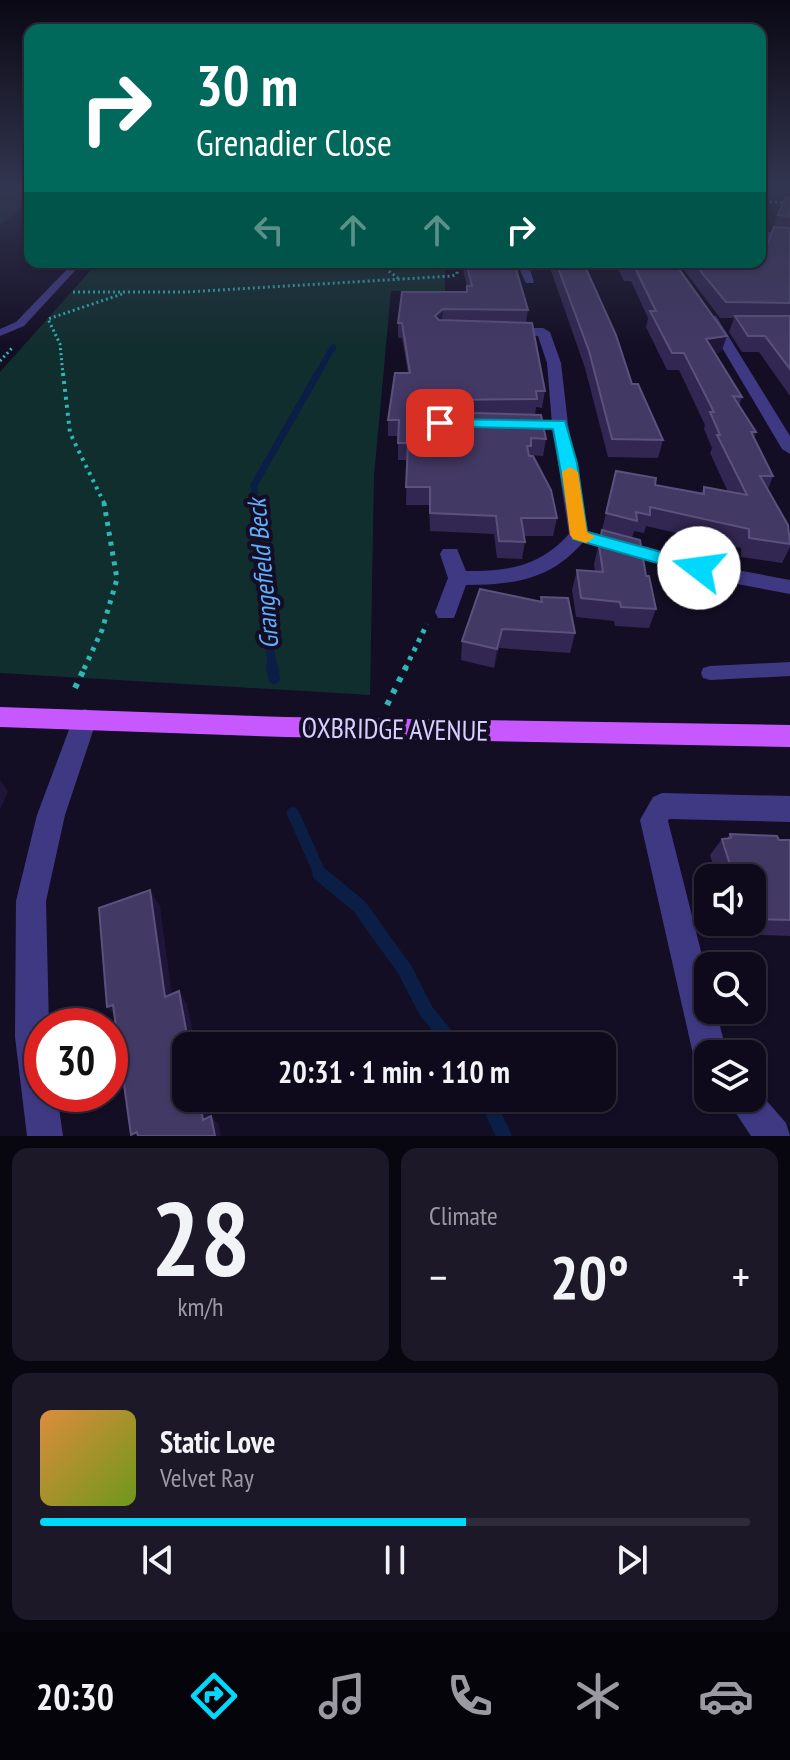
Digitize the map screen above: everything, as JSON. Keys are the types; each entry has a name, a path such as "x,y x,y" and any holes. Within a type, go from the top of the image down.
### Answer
{"main road":[{"name":"OXBRIDGE AVENUE","path":"0,717 790,736"}],"street":[{"path":"525,268 530,281"},
{"path":"703,309 723,325 787,439"},
{"path":"458,578 504,578 540,571 561,558 579,535 569,463 553,424 554,363 540,324 492,331"},
{"path":"579,535 721,574 790,587"},
{"path":"446,612 458,578 450,554"},
{"path":"45,1136 32,1037 31,901 51,815 85,719"},
{"path":"707,1040 654,820 662,806 790,809"},
{"path":"755,1112 773,1136"}],"lane":[{"path":"4,331 20,324 73,268"},
{"path":"4,331 24,334"},
{"path":"710,673 790,669"}],"path":[{"path":"385,268 399,278"},
{"path":"72,292 122,294 302,286 452,276 457,274 457,268"},
{"path":"75,688 102,630 117,579 105,506 70,433 60,344 48,319 122,294"},
{"path":"380,728 390,694 429,620 446,612"}],"green space":[{"path":"93,268 445,268 445,291 391,291 374,476 370,695 0,673 0,372"}],"building":[{"path":"766,242 790,242 790,303 726,302 698,268 766,268"},
{"path":"468,268 516,268 528,310 443,309 435,316 439,320 532,323 545,391 536,391 537,399 441,400 432,406 437,412 541,415 546,439 531,438 531,446 527,446 529,456 533,456 551,490 557,518 521,518 525,542 499,541 496,516 430,513 430,487 406,487 408,443 398,443 399,420 388,420 395,373 410,373 402,323 398,323 402,292 467,292 467,286 472,286"},
{"path":"558,268 586,268 616,335 632,384 638,384 663,440 612,439 589,351"},
{"path":"635,268 678,268 727,336 706,339 742,397 733,396 756,432 751,432 773,476 760,476 788,525 790,544 749,538 749,529 650,507 650,515 636,512 637,521 606,513 616,471 656,478 655,485 704,494 704,487 747,495 717,435 720,435 710,412 714,412 684,353 672,353 650,311 656,311"},
{"path":"735,316 790,316 790,369 765,336 748,336"},
{"path":"602,530 640,540 656,609 621,607 620,602 581,598 577,570 603,572 599,545"},
{"path":"480,589 542,602 541,597 568,598 575,633 502,629 497,649 462,641"},
{"path":"730,834 777,836 779,840 790,840 790,920 766,919 766,864 730,864 722,839 731,838"},
{"path":"150,890 165,997 179,991 186,1032 172,1032 172,1112 202,1112 203,1120 211,1116 215,1136 138,1136 137,1132 131,1135 128,1112 128,1008 107,1007 99,908"}],"waterway":[{"name":"Grangefield Beck","path":"317,375 333,347"},
{"name":"Grangefield Beck","path":"255,505 254,485 318,373"},
{"name":"Grangefield Beck","path":"255,503 258,571 273,669"},
{"name":"Grangefield Beck","path":"272,667 274,678"},
{"name":"Grangefield Beck","path":"293,813 320,874"},
{"name":"Grangefield Beck","path":"320,874 359,906 405,970 426,1011 443,1032"},
{"name":"Grangefield Beck","path":"493,1112 504,1136"}],"slow traffic":[{"path":"570,472 579,535 586,537"}],"route":[{"path":"440,423 560,424 579,535 699,568"}]}
